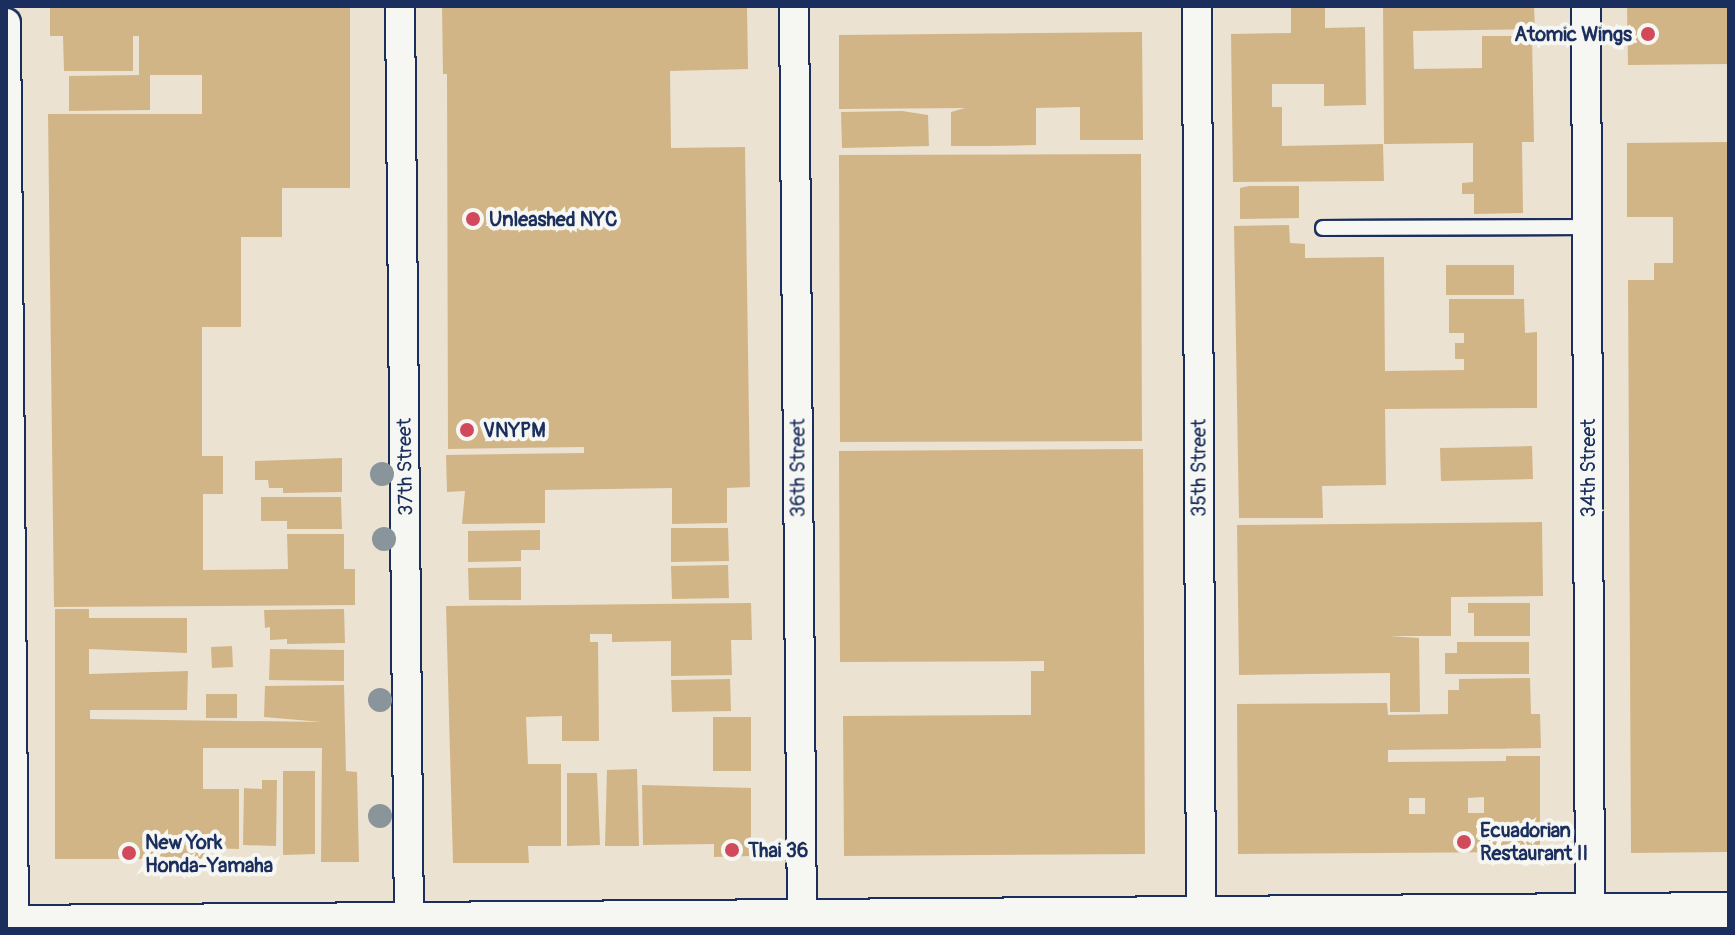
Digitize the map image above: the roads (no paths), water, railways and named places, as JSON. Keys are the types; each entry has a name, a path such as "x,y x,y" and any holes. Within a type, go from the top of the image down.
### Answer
{"street":[{"name":"37th Street","path":"400,6 409,925"},
{"name":"36th Street","path":"794,6 802,923"},
{"name":"35th Street","path":"1197,6 1201,921"},
{"name":"34th Street","path":"1586,6 1590,920"},
{"path":"6,23 11,925 1590,920 1729,910"}],"lane":[{"path":"1323,228 1586,227"}],"place":[{"name":"Atomic Wings","path":"1648,34"},
{"name":"Unleashed NYC","path":"473,219"},
{"name":"VNYPM","path":"467,430"},
{"name":"Ecuadorian Restaurant II","path":"1464,842"},
{"name":"Thai 36","path":"732,850"},
{"name":"New York Honda-Yamaha","path":"129,853"}]}
